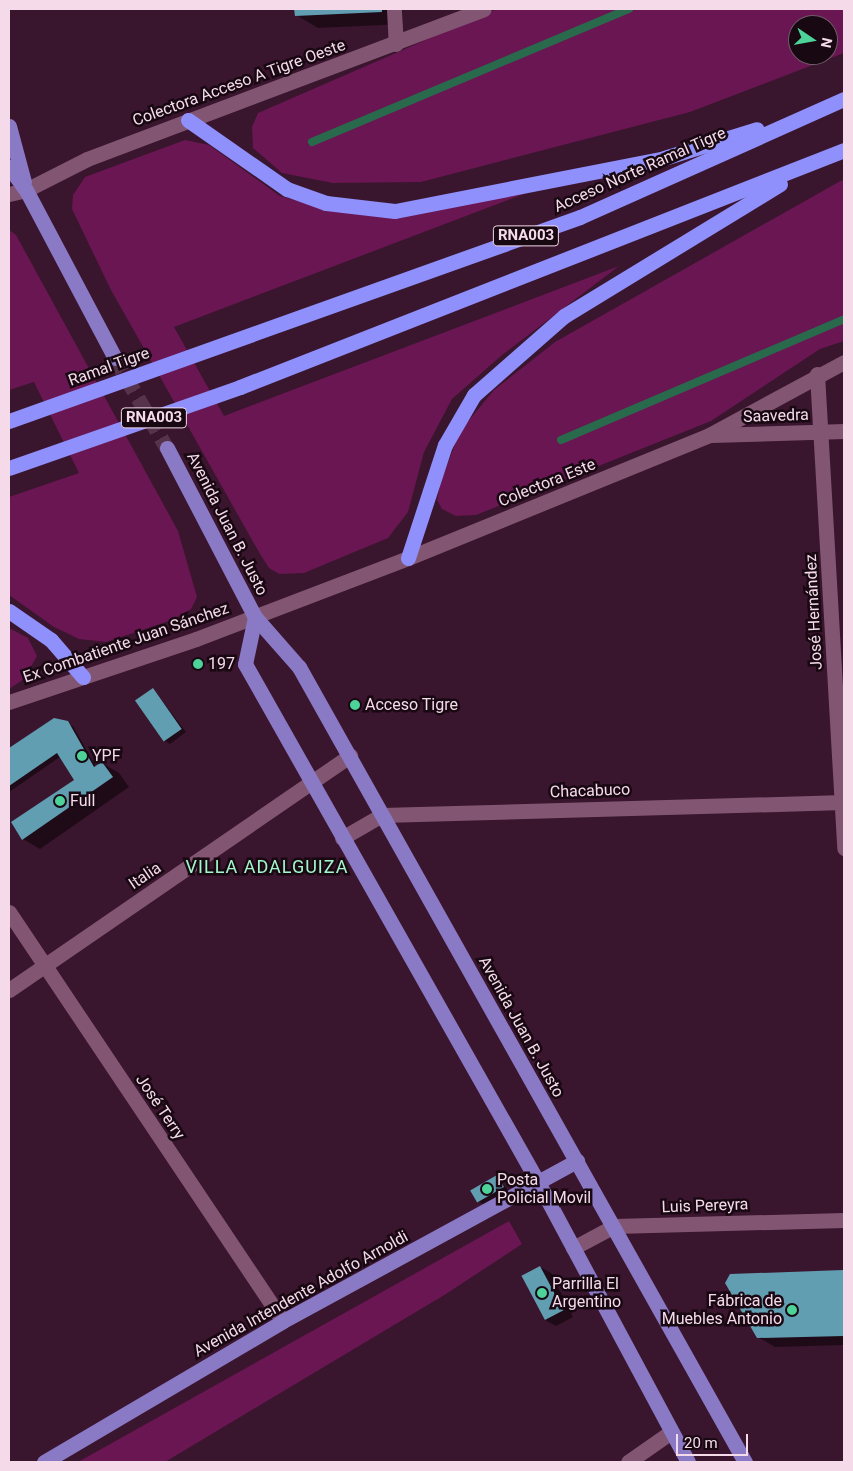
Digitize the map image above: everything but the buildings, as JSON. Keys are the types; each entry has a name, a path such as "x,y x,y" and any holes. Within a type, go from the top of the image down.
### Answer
{"highway":[{"name":"Acceso Norte Ramal Tigre","path":"221,344 580,217 844,99"},
{"path":"188,120 287,189 326,203 395,211 664,158 823,108"},
{"name":"RNA003","path":"9,468 240,386 844,150"},
{"path":"408,558 445,445 474,395 564,316 815,162"},
{"name":"Ramal Tigre","path":"9,422 221,344"},
{"path":"9,611 50,640 83,677"}],"main road":[{"path":"9,126 26,190"},
{"path":"9,167 26,190 115,358"},
{"name":"Avenida Juan B. Justo","path":"167,448 255,617 299,667 745,1462"},
{"name":"Avenida Juan B. Justo","path":"255,617 244,664 539,1184 688,1462"},
{"name":"Avenida Intendente Adolfo Arnoldi","path":"44,1462 283,1321 539,1184 577,1161"}],"street":[{"path":"394,9 396,44"},
{"name":"Colectora Acceso A Tigre Oeste","path":"9,194 26,190 87,159 396,44 484,9"},
{"name":"Colectora Este","path":"255,617 408,558 709,436 818,374 844,362"},
{"name":"José Hernández","path":"818,374 843,802 844,848"},
{"name":"Saavedra","path":"709,436 844,430"},
{"name":"Ex Combatiente Juan Sánchez","path":"9,702 255,617"},
{"name":"Italia","path":"9,990 350,756"},
{"name":"Chacabuco","path":"342,838 382,814 843,802"},
{"name":"José Terry","path":"9,912 283,1321"},
{"name":"Luis Pereyra","path":"573,1248 614,1226 844,1220"},
{"path":"628,1462 671,1432"}],"shaded area":[{"path":"497,9 844,9 844,53 838,55 838,15 788,15 788,65 813,65 690,112 421,182 333,183 282,173 253,148 252,127 258,113"},
{"path":"185,140 209,145 280,196 326,209 392,207 558,181 174,327 224,416 619,266 502,355 452,399 424,452 408,512 388,538 304,573 279,574 269,568 260,554 111,290 72,209 73,195 85,177"},
{"path":"844,179 844,341 820,349 711,421 476,515 456,516 442,509 437,500 441,481 460,431 494,390 555,342"},
{"path":"9,230 16,235 178,531 197,597 191,609 172,620 106,642 79,639 54,627 9,595 9,497 79,473 34,382 9,390"},
{"path":"9,628 28,638 37,656 24,679 9,689"},
{"path":"509,1221 522,1244 446,1294 165,1462 78,1462"}],"waterway":[{"path":"312,142 629,9"},
{"path":"561,440 844,319"}],"tunnel":[{"path":"115,358 167,448"}],"place":[{"name":"197","path":"198,664"},
{"name":"Acceso Tigre","path":"355,705"},
{"name":"YPF","path":"82,756"},
{"name":"Full","path":"60,801"},
{"name":"Posta Policial Movil","path":"487,1189"},
{"name":"Parrilla El Argentino","path":"542,1293"},
{"name":"Fábrica de Muebles Antonio","path":"792,1310"}],"district":[{"name":"VILLA ADALGUIZA","path":"267,867"}]}
